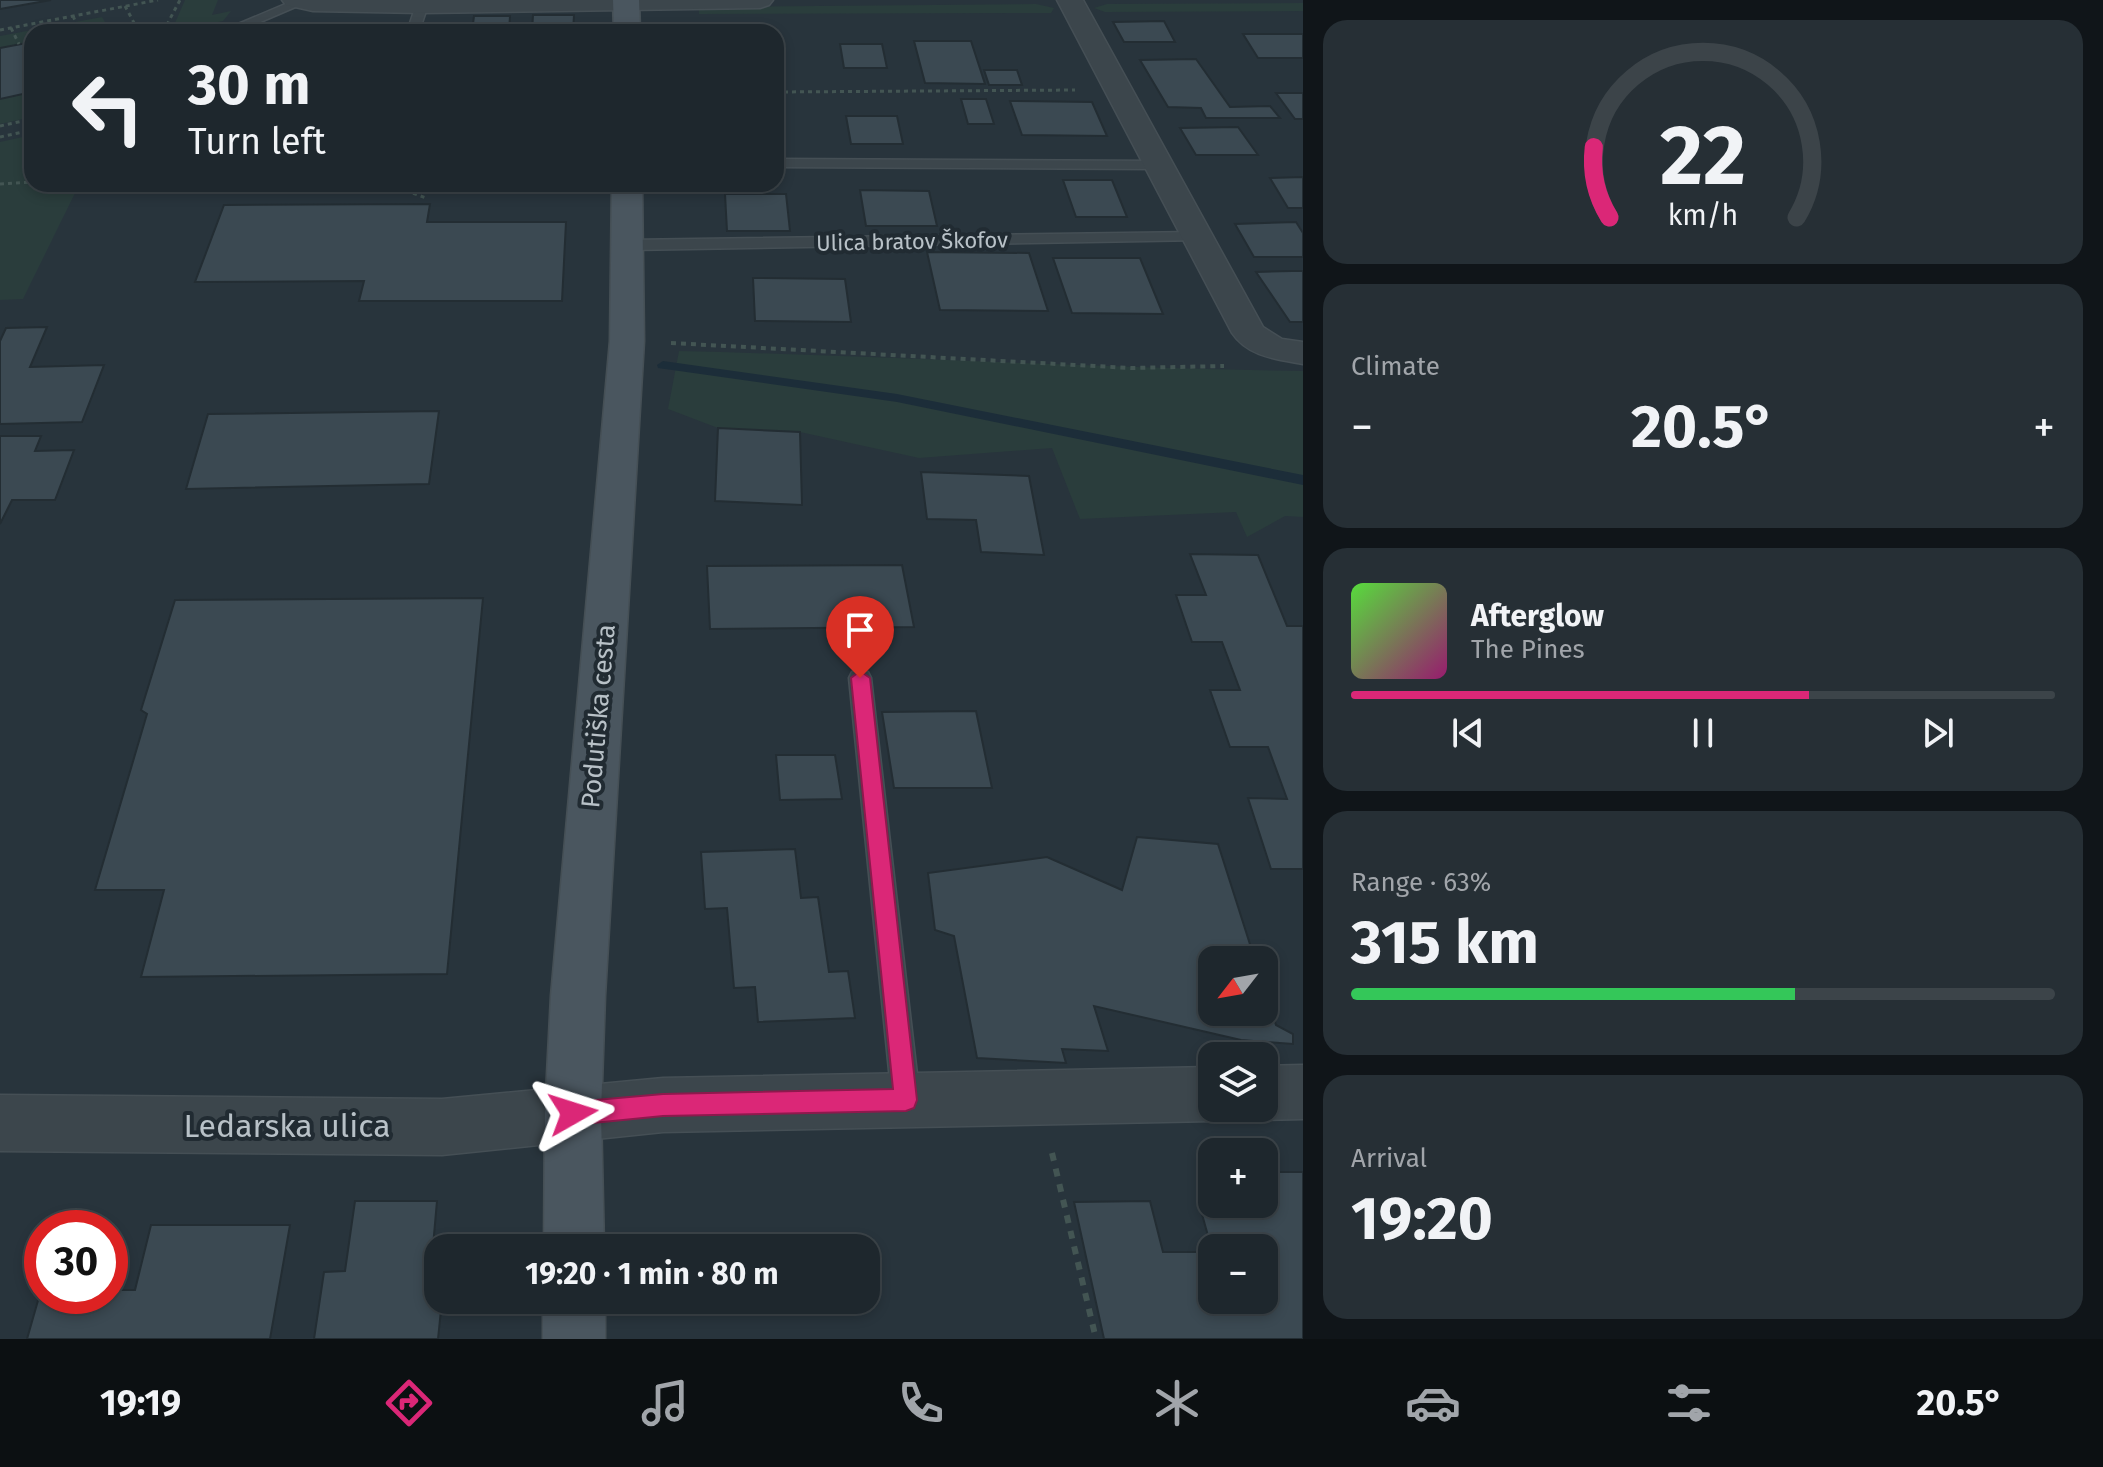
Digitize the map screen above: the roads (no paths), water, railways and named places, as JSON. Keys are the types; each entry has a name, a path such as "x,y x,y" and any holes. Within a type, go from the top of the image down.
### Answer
{"main road":[{"path":"626,1 627,24"},
{"name":"Podutiška cesta","path":"574,1234 573,1113 585,872 627,341 627,192"},
{"path":"574,1314 574,1339"}],"street":[{"path":"298,1 760,0"},
{"path":"1070,0 1249,333 1272,348 1303,353"},
{"path":"1278,1093 1303,1092"},
{"name":"Ledarska ulica","path":"0,1123 442,1127 663,1105 1198,1094"}],"lane":[{"path":"244,24 298,1"},
{"path":"416,24 423,3"},
{"path":"784,163 1158,165"},
{"name":"Ulica bratov Škofov","path":"628,245 1197,237"},
{"path":"860,678 906,1100"}],"waterway":[{"path":"663,365 897,398 1303,480"}]}
